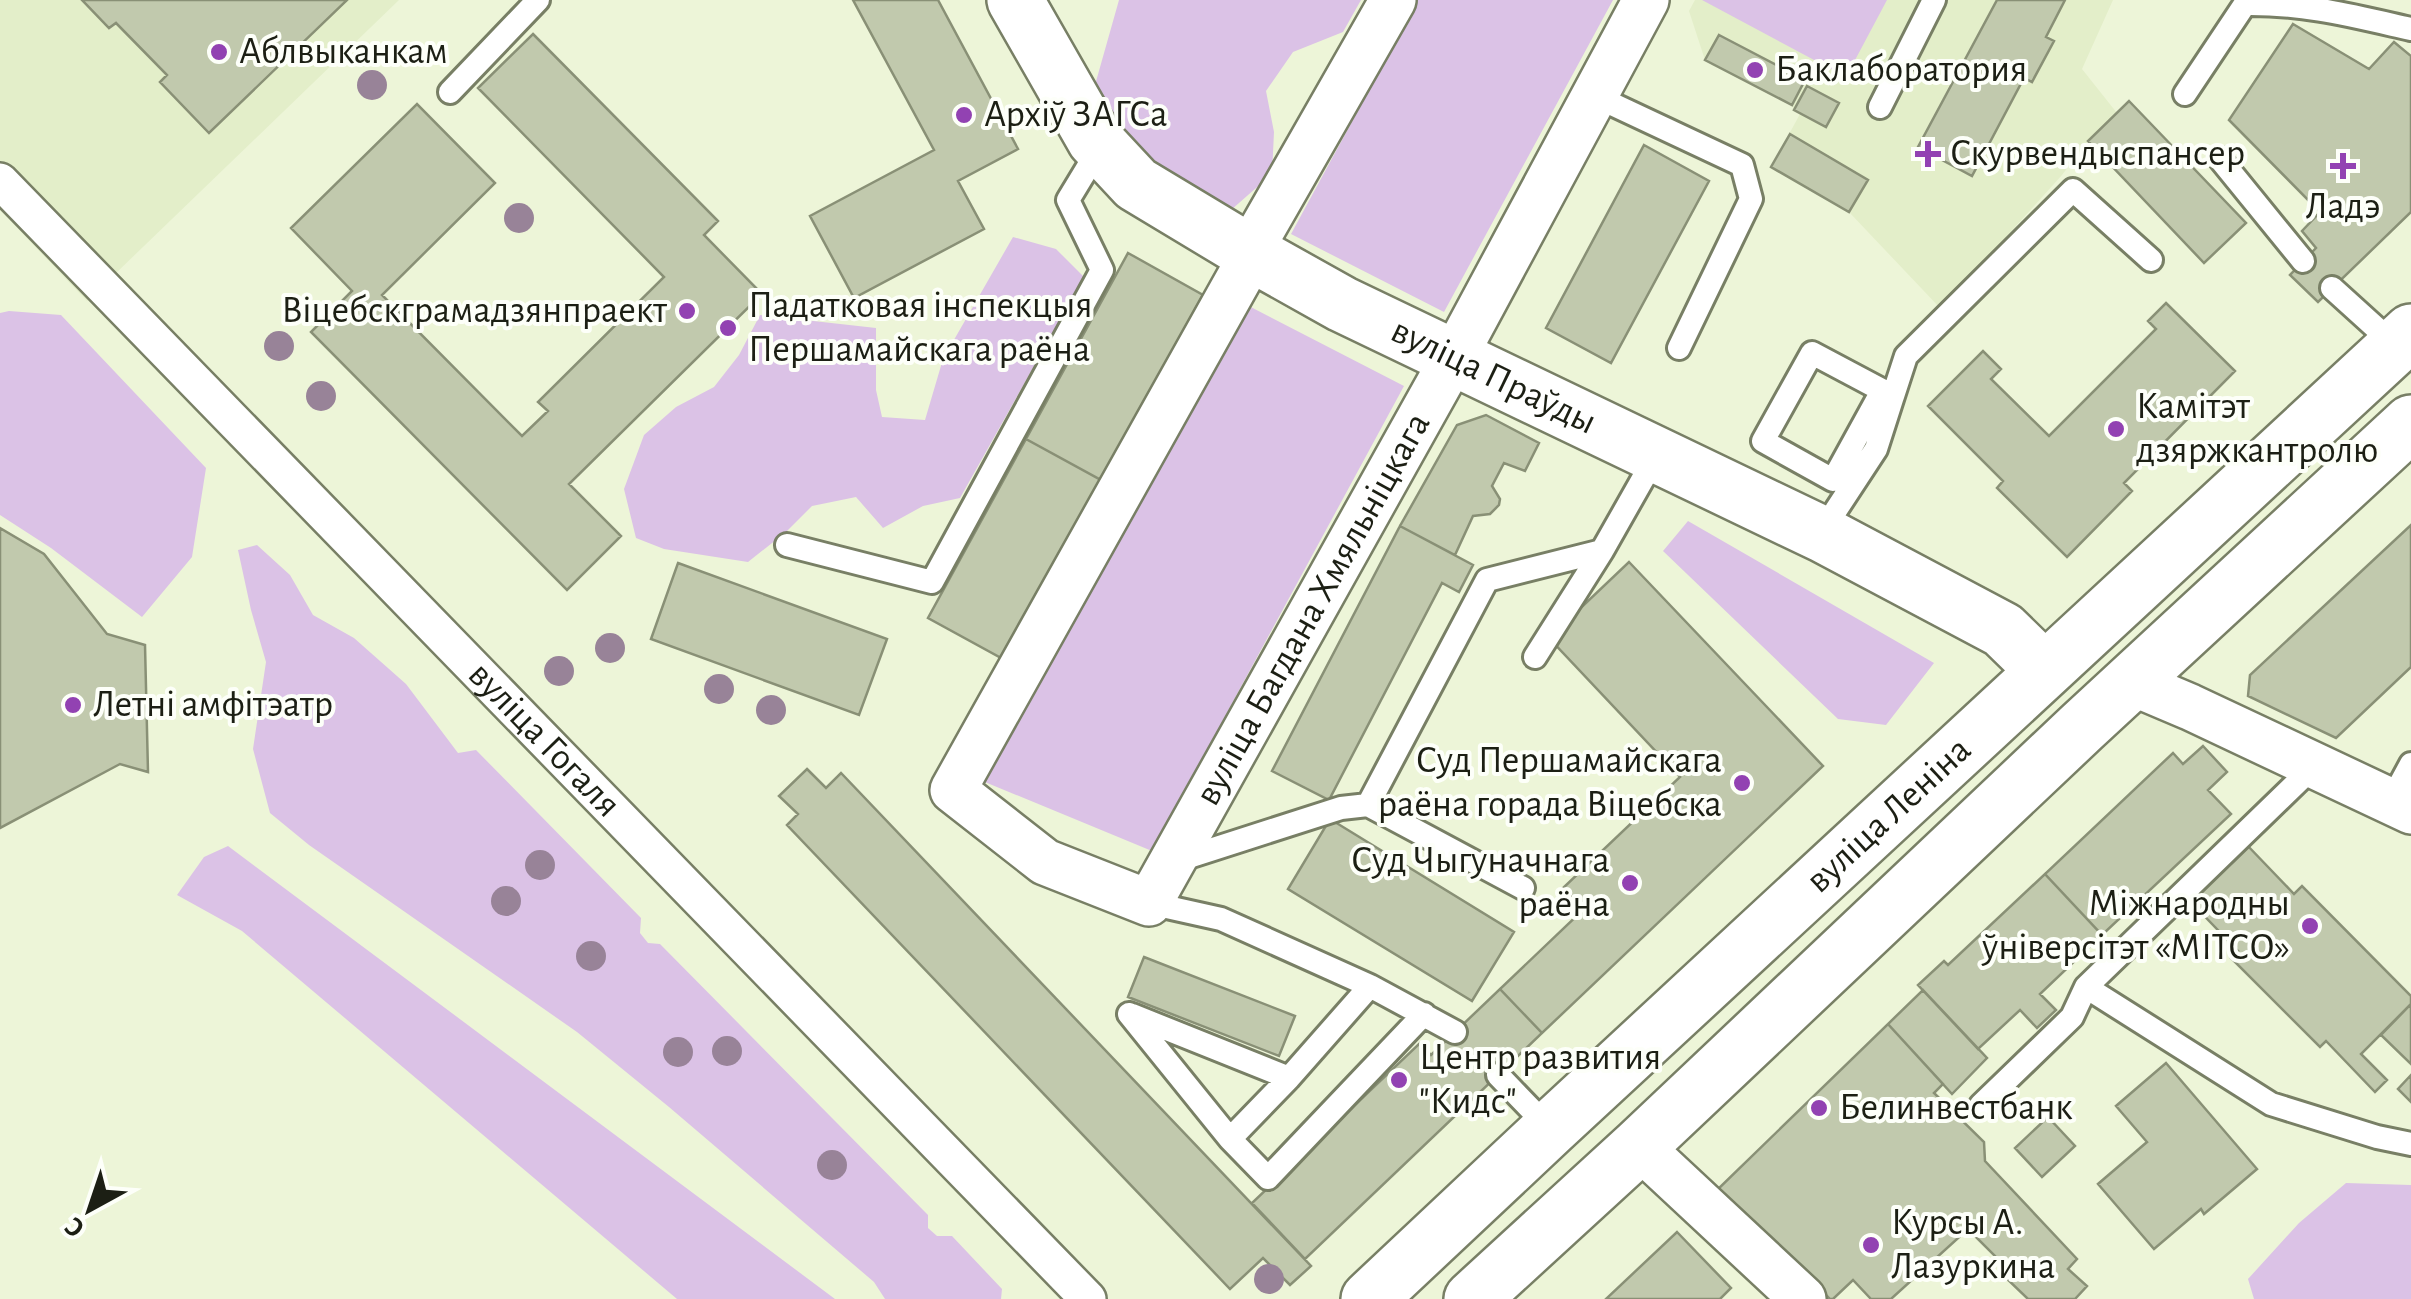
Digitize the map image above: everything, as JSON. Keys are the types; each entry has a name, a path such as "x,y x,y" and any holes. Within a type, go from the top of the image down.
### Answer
{"main road":[{"name":"вуліца Праўды","path":"1015,0 1096,140 1136,184 1342,304 1824,536 2003,630 2044,670"},
{"name":"вуліца Леніна","path":"1370,1299 2404,339"},
{"name":"вуліца Леніна","path":"1472,1299 2411,423"}],"street":[{"path":"1149,903 1045,862 953,790 1246,266 1249,252 1393,0"},
{"name":"вуліца Багдана Хмяльніцкага","path":"1149,903 1454,358 1646,0"},
{"name":"вуліца Гогаля","path":"0,180 1088,1299"},
{"path":"2131,682 2314,766 2404,792"},
{"path":"1638,1146 1794,1296"}],"lane":[{"path":"450,92 538,0"},
{"path":"1880,107 1934,0"},
{"path":"2185,94 2244,4 2282,3 2317,8 2411,29"},
{"path":"1595,96 1742,164 1751,199 1679,348"},
{"path":"786,545 932,582 1102,270 1068,200 1088,166 1096,140"},
{"path":"2220,159 2303,261"},
{"path":"1888,394 1812,353 1763,441 1833,480 1888,394 1906,356 2074,190 2151,260"},
{"path":"2332,288 2404,339"},
{"path":"1824,536 1836,510 1876,449 1888,394"},
{"path":"1535,658 1657,454"},
{"path":"1368,805 1487,580 1602,551"},
{"path":"1981,1105 2072,1017 2086,987 2314,766"},
{"path":"1173,862 1341,808 1368,805 1523,888"},
{"path":"1149,903 1221,919 1370,986 1455,1032"},
{"path":"1230,1139 1370,986"},
{"path":"2086,987 2271,1104 2411,1144"},
{"path":"1289,1078 1128,1014 1230,1139 1268,1178 1424,1014"},
{"path":"1498,1075 1550,1128"}],"shaded area":[{"path":"0,0 399,0 87,301 0,210"},
{"path":"1119,0 1361,0 1343,32 1293,52 1266,91 1274,132 1272,174 1231,210 1128,148 1095,85"},
{"path":"1418,0 1613,0 1444,312 1291,234"},
{"name":"Скурвендыспансер","path":"1695,0 2113,0 2082,69 2117,113 1941,309 1849,212 1771,167 1800,114 1792,105 1705,60 1689,11"},
{"path":"1702,0 1887,0 1846,77"},
{"path":"1013,237 1056,249 1084,277 960,498 923,506 883,528 856,497 812,506 748,562 664,549 636,538 624,489 644,435 676,407 714,387 739,355 760,315 876,328 876,390 882,417 925,420 943,359"},
{"path":"1243,303 1404,386 1152,851 980,780"},
{"path":"0,313 61,315 206,468 192,557 142,617 0,515"},
{"path":"1688,521 1934,663 1886,725 1838,719 1663,551"},
{"path":"257,545 290,575 313,615 354,638 406,684 458,753 476,750 641,918 640,933 648,943 660,944 928,1215 928,1228 937,1236 952,1236 1002,1289 1001,1299 885,1299 874,1282 577,1032 309,845 270,813 253,749 266,662 238,550"},
{"path":"228,846 835,1299 677,1299 242,931 177,895 204,857"},
{"path":"2346,1183 2411,1185 2411,1299 2254,1299 2248,1279 2299,1223"}],"building":[{"name":"Аблвыканкам","path":"82,0 347,0 209,133 160,82 167,75 116,23 109,28"},
{"path":"853,0 938,0 1018,149 958,181 984,229 854,298 810,216 934,150"},
{"path":"1997,0 2065,0 2046,37 2054,41 2032,82 2024,78 1972,176 1918,147"},
{"name":"Ладэ","path":"2293,24 2369,69 2394,42 2411,56 2411,212 2318,302 2290,275 2316,248 2302,231 2320,212 2229,120"},
{"name":"Віцебскграмадзянпраект","path":"533,34 718,221 704,235 762,294 569,484 621,536 567,590 311,332 352,291 291,228 417,104 495,183 382,295 522,436 548,411 538,402 664,277 478,88"},
{"name":"Баклаборатория","path":"1719,35 1805,80 1792,105 1705,60"},
{"path":"1807,86 1839,103 1826,127 1794,110"},
{"path":"2129,101 2246,223 2204,263 2088,141"},
{"path":"1790,134 1868,180 1849,212 1771,167"},
{"path":"1644,145 1709,181 1611,363 1546,328"},
{"path":"1128,253 1203,295 1101,480 1026,439"},
{"name":"Камітэт дзяржкантролю","path":"2166,303 2235,371 2124,483 2132,491 2067,557 1997,488 2003,481 1928,406 1983,351 2001,369 1991,379 2049,436 2156,329 2148,321"},
{"path":"1486,415 1539,443 1525,471 1504,463 1492,486 1500,499 1499,505 1490,514 1473,516 1455,555 1400,526 1457,425"},
{"path":"1026,439 1101,480 1003,659 928,618"},
{"path":"2411,525 2411,667 2336,738 2248,696 2250,675"},
{"path":"1400,526 1473,565 1459,592 1442,583 1329,800 1272,771"},
{"name":"Летні амфітэатр","path":"0,528 44,554 107,634 145,645 148,772 120,764 0,828"},
{"path":"1629,562 1823,766 1542,1033 1500,989 1584,909 1563,888 1680,777 1549,638"},
{"path":"678,563 887,639 859,715 651,639"},
{"path":"2203,746 2227,772 2208,790 2231,814 2102,935 2045,874 2173,753 2183,764"},
{"path":"807,769 826,788 841,773 1311,1266 1290,1285 1263,1258 1230,1289 787,825 798,814 779,796"},
{"path":"1330,819 1514,932 1472,1001 1288,889"},
{"path":"2246,844 2294,894 2302,886 2411,996 2411,1004 2361,1054 2387,1080 2375,1092 2326,1041 2320,1047 2231,958 2238,951 2189,900"},
{"path":"2045,874 2102,935 2040,994 2056,1010 2037,1028 2020,1010 1978,1049 1918,985 1944,961 1948,965"},
{"path":"1144,957 1295,1016 1279,1056 1128,997"},
{"path":"1500,989 1542,1033 1305,1259 1252,1203 1420,1043 1431,1055"},
{"path":"1923,990 1987,1058 1952,1094 1888,1024"},
{"path":"2411,1004 2411,1064 2381,1035"},
{"path":"1888,1024 1943,1084 1934,1093 1984,1142 1985,1161 2077,1259 2068,1269 2087,1286 2075,1299 2028,1299 2006,1278 2011,1272 1968,1229 1891,1299 1871,1299 1853,1280 1830,1299 1715,1192"},
{"path":"2166,1063 2257,1169 2204,1214 2201,1209 2154,1249 2098,1184 2147,1142 2116,1106"},
{"path":"2411,1075 2411,1102 2398,1089"},
{"path":"2048,1117 2075,1146 2042,1177 2015,1148"},
{"path":"1677,1232 1731,1288 1720,1299 1606,1299"}],"place":[{"name":"Аблвыканкам","path":"219,52"},
{"name":"Баклаборатория","path":"1755,70"},
{"name":"Архіў ЗАГСа","path":"964,115"},
{"name":"Скурвендыспансер","path":"1928,154"},
{"name":"Ладэ","path":"2343,166"},
{"name":"Віцебскграмадзянпраект","path":"687,311"},
{"name":"Падатковая інспекцыя Першамайскага раёна","path":"728,328"},
{"name":"Камітэт дзяржкантролю","path":"2116,429"},
{"name":"Летні амфітэатр","path":"73,705"},
{"name":"Суд Першамайскага раёна горада Віцебска","path":"1742,783"},
{"name":"Суд Чыгуначнага раёна","path":"1630,883"},
{"name":"Міжнародны ўніверсітэт «МІТСО»","path":"2310,926"},
{"name":"Центр развития \"Кидс\"","path":"1399,1080"},
{"name":"Белинвестбанк","path":"1819,1108"},
{"name":"Курсы А. Лазуркина","path":"1871,1245"}]}
